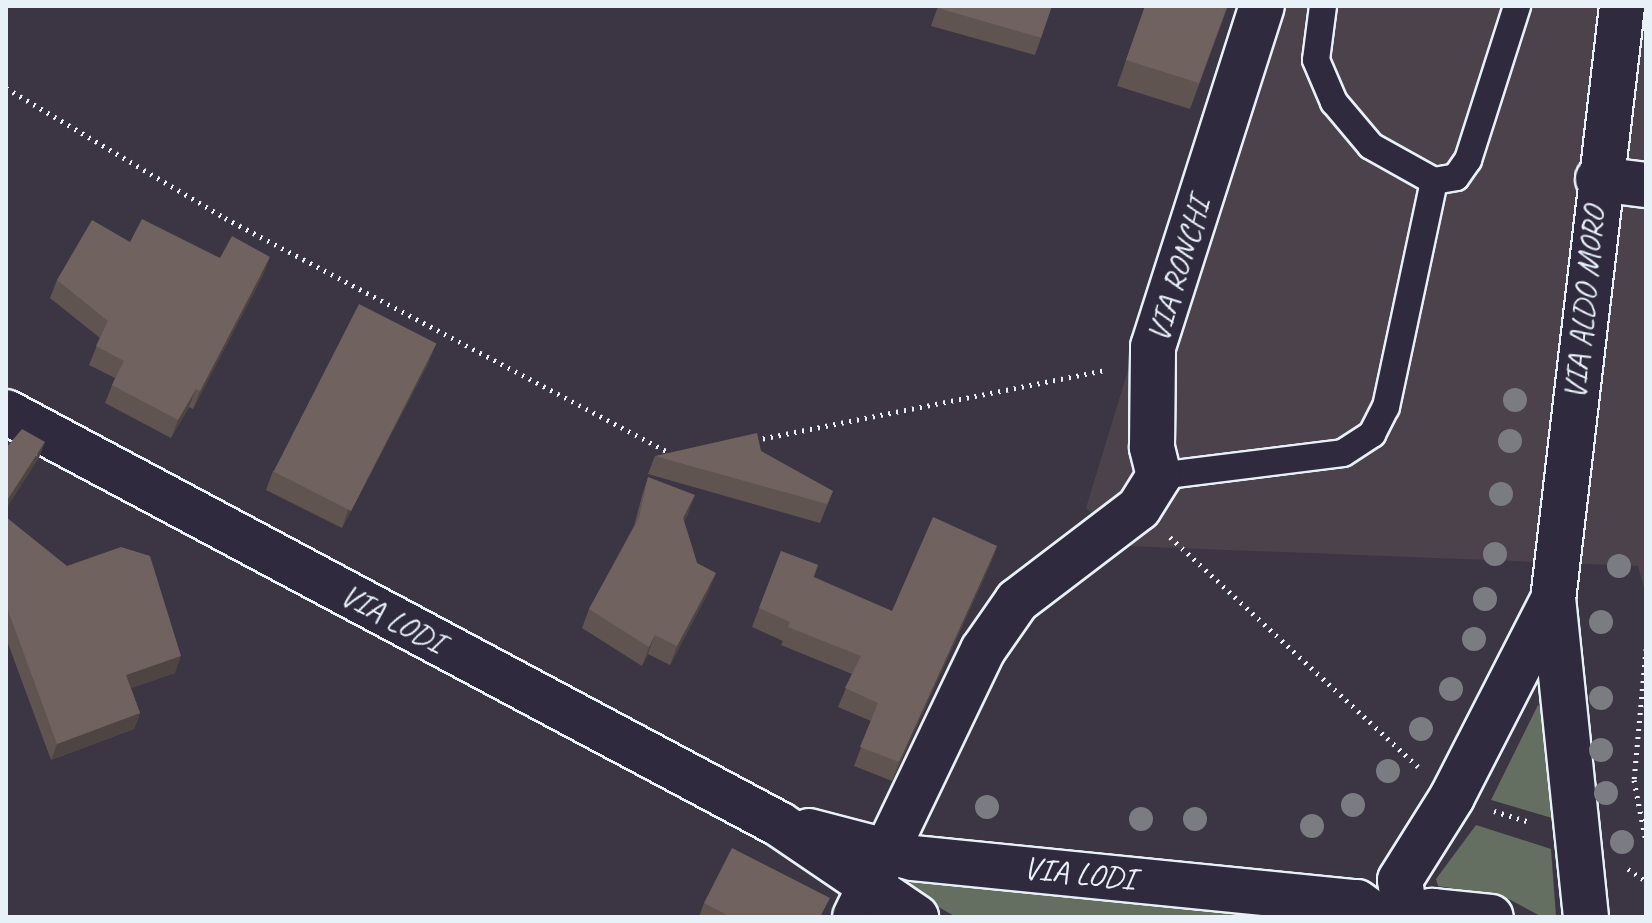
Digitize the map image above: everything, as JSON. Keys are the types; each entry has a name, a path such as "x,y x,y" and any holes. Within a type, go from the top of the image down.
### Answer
{"street":[{"name":"VIA RONCHI","path":"1149,492 1153,347 1262,6"},
{"name":"VIA ALDO MORO","path":"1586,917 1553,600 1598,179 1622,6"},
{"path":"1598,179 1646,185"},
{"name":"VIA LODI","path":"6,412 779,824 916,917"},
{"path":"872,885 983,650 1017,601 1149,492"},
{"name":"VIA ALDO MORO","path":"1393,916 1400,880 1452,797 1553,600"},
{"name":"VIA LODI","path":"872,885 1357,902 1393,916"},
{"path":"1393,916 1460,911 1491,917"}],"lane":[{"path":"1321,13 1316,60 1334,102 1371,146 1434,181 1456,177 1468,160 1517,6"},
{"path":"1149,492 1343,453 1372,434 1386,407 1434,181"}],"path":[{"path":"6,88 252,233 649,445 678,453"},
{"path":"751,440 1122,371"},
{"path":"1149,492 1452,797 1579,837 1646,881"},
{"path":"1646,649 1634,780 1646,842"}],"shaded area":[{"path":"1239,6 1646,6 1646,595 1638,566 1128,546 1086,508"}],"green space":[{"path":"1538,705 1545,709 1552,818 1491,800"},
{"path":"1476,825 1551,849 1556,916 1542,917 1505,897 1438,886 1436,879"},
{"path":"912,877 1262,917 956,917 907,889"}],"building":[{"path":"938,6 1052,6 1041,38"},
{"path":"1145,6 1227,6 1199,83 1126,60"},
{"path":"142,219 220,258 232,236 270,257 200,391 196,389 178,420 112,385 124,361 96,346 108,321 57,280 92,220 130,242"},
{"path":"359,304 437,343 351,511 274,472"},
{"path":"22,429 45,442 6,502 6,448"},
{"path":"757,433 761,451 833,491 827,504 655,456"},
{"path":"648,477 695,495 683,518 697,563 716,573 677,646 655,635 649,647 589,609 639,518"},
{"path":"6,517 67,566 121,547 150,556 181,656 126,675 140,713 57,744 6,605"},
{"path":"933,517 997,546 899,762 860,747 878,703 845,688 861,656 788,627 790,622 759,608 781,551 818,565 813,577 892,611"},
{"path":"732,848 830,898 820,917 731,917 704,903"}]}
